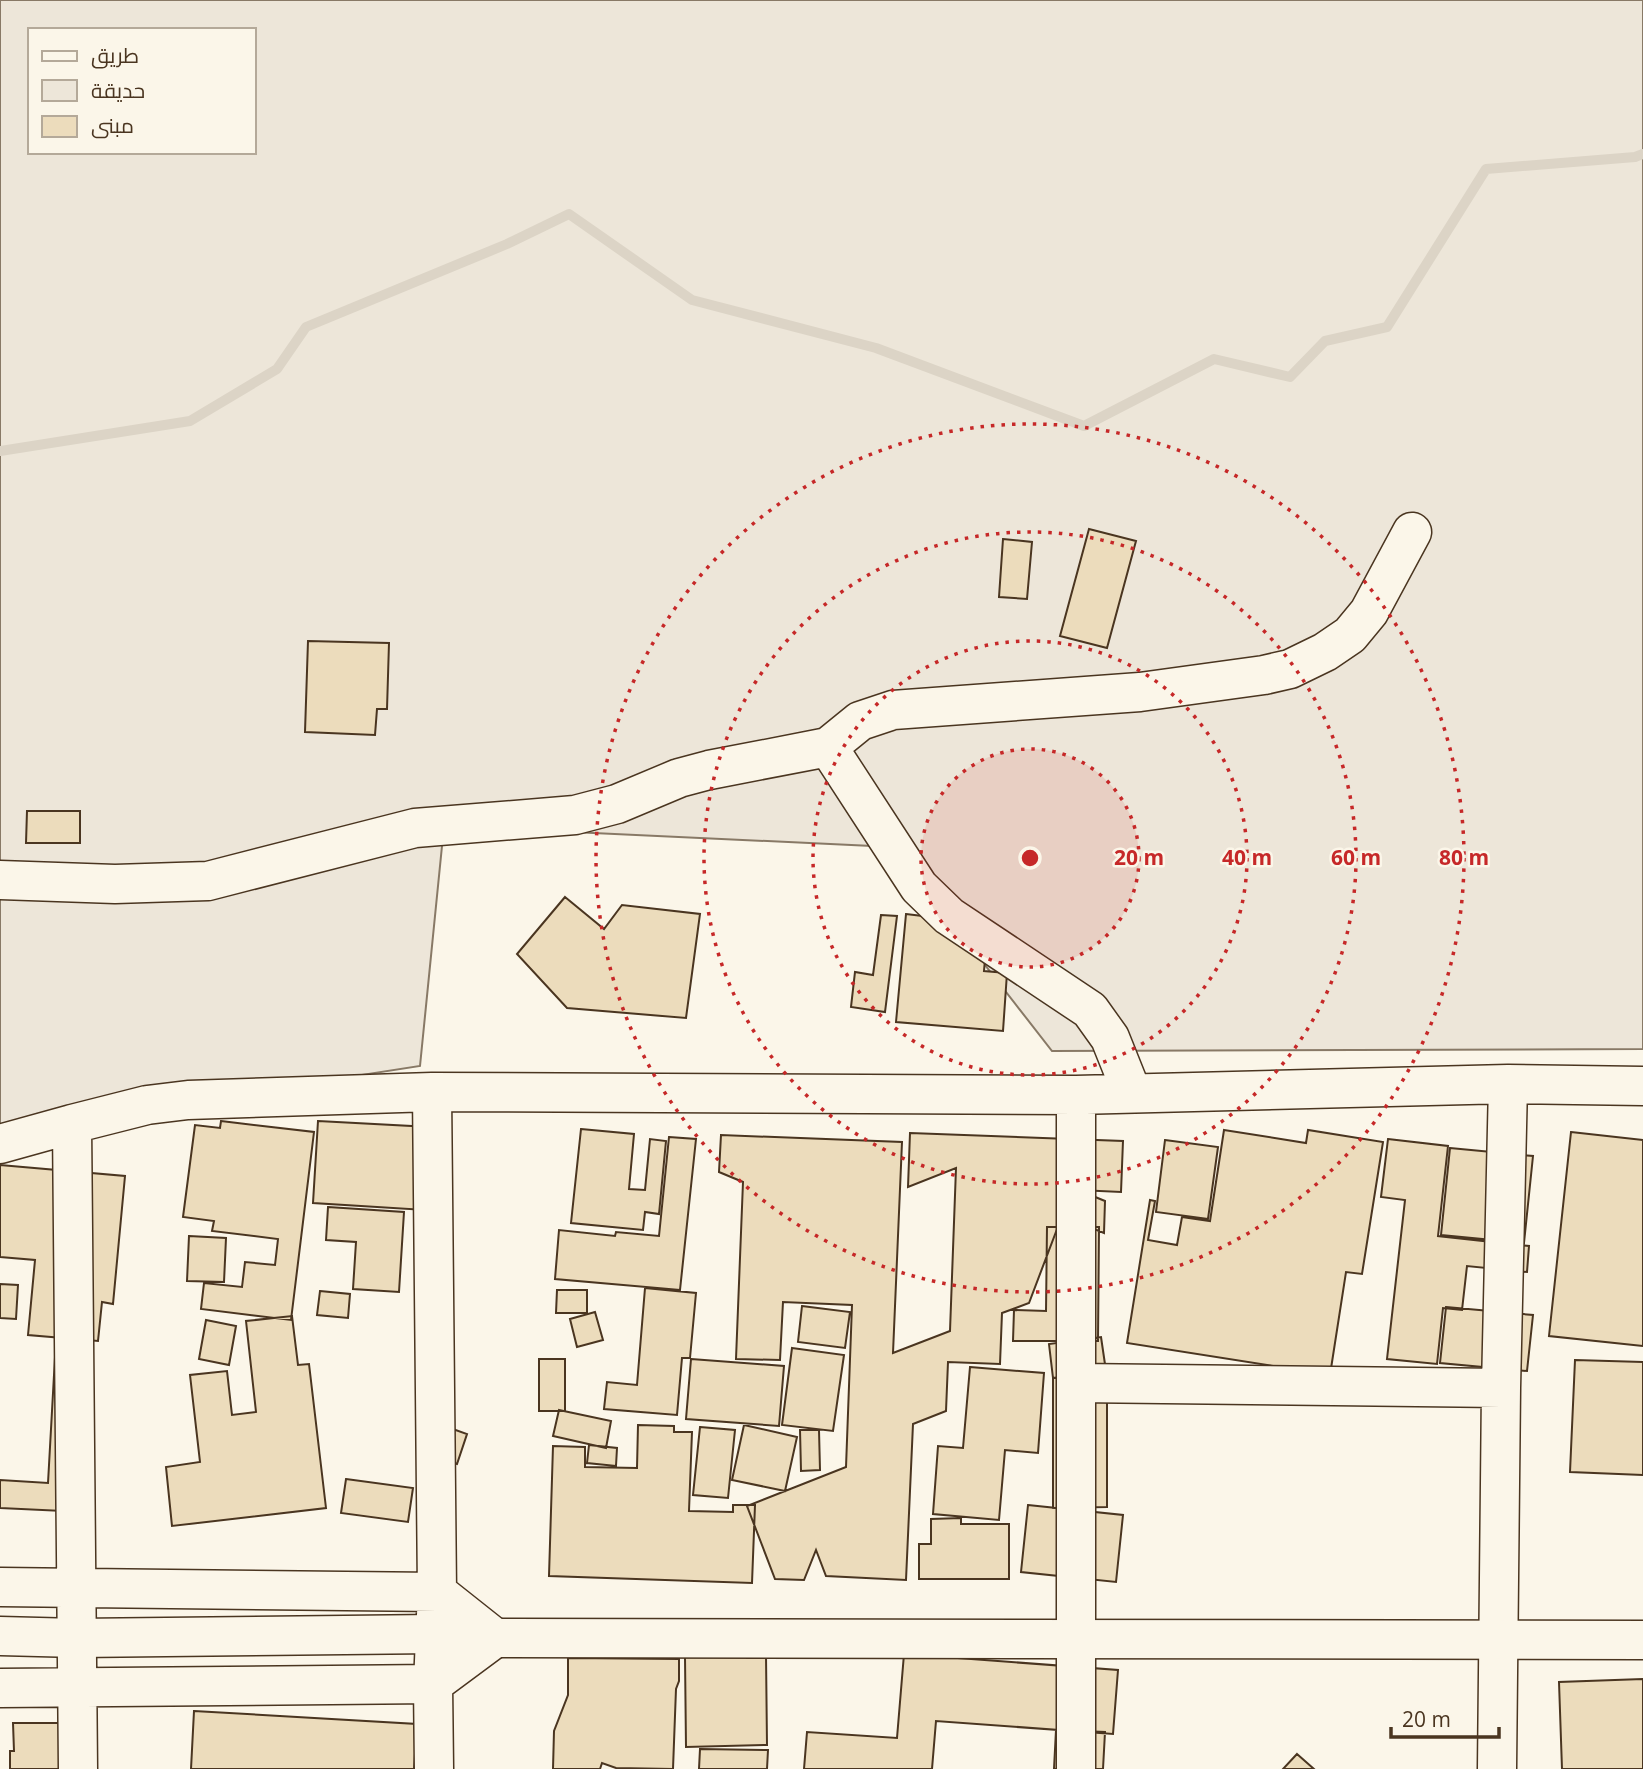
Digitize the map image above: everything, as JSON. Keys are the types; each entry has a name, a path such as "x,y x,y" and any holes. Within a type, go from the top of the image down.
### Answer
{"street":[{"path":"0,880 115,884 208,881 415,828 575,815 617,804 679,778 828,747 860,721 893,710 1140,692 1290,669 1325,652 1350,635 1369,612 1412,532"},
{"path":"828,747 919,887 949,916 1090,1010 1110,1038 1132,1093"},
{"path":"1497,1769 1501,1388 1508,1084"},
{"path":"0,1143 147,1105 188,1100 432,1092 1076,1095 1508,1084 1643,1086"},
{"path":"432,1092 437,1592 433,1684 434,1769"},
{"path":"1076,1095 1076,1769"},
{"path":"72,1124 78,1769"},
{"path":"1077,1383 1501,1388"},
{"path":"0,1587 437,1592 495,1638"},
{"path":"0,1636 77,1638 435,1634 495,1638 1643,1640"},
{"path":"0,1688 433,1684 495,1638"}],"green space":[{"path":"0,0 1643,0 1643,1049 1052,1051 893,847 444,826 420,1066 0,1131"}],"building":[{"path":"1089,529 1136,541 1107,648 1060,636"},
{"path":"1003,539 1032,542 1027,599 999,597"},
{"path":"308,641 389,643 387,709 377,709 375,735 305,732"},
{"path":"27,811 80,811 80,843 26,843"},
{"path":"565,897 604,929 622,905 700,914 686,1018 567,1008 517,954"},
{"path":"906,914 988,924 984,971 1007,973 1003,1031 896,1022"},
{"path":"881,915 897,916 885,1012 851,1007 855,972 873,975"},
{"path":"221,1121 314,1132 291,1320 201,1309 204,1283 242,1287 245,1262 275,1265 278,1239 212,1231 214,1221 183,1217 195,1125 220,1128"},
{"path":"318,1121 430,1127 425,1210 313,1203"},
{"path":"581,1129 634,1134 629,1189 645,1190 650,1139 666,1141 659,1214 645,1212 643,1230 571,1223"},
{"path":"1224,1130 1306,1143 1308,1130 1383,1142 1362,1274 1346,1272 1330,1375 1127,1343 1150,1200 1155,1201 1148,1240 1177,1245 1182,1217 1210,1221"},
{"path":"1571,1132 1643,1140 1643,1346 1549,1336"},
{"path":"910,1133 1123,1141 1121,1192 1078,1190 1105,1201 1104,1233 1062,1216 1029,1303 1002,1313 1000,1364 948,1362 946,1411 913,1424 906,1580 826,1576 816,1550 804,1580 775,1579 747,1506 846,1467 852,1305 783,1302 780,1360 736,1359 743,1182 719,1172 721,1135 902,1142 893,1353 950,1331 956,1168 908,1187"},
{"path":"669,1137 696,1139 680,1290 555,1279 559,1230 615,1236 616,1232 659,1236"},
{"path":"1388,1139 1448,1146 1438,1236 1529,1246 1527,1272 1467,1266 1462,1310 1443,1308 1437,1364 1387,1359 1405,1200 1381,1197"},
{"path":"1165,1140 1218,1147 1208,1219 1156,1212"},
{"path":"1450,1148 1533,1156 1524,1243 1441,1235"},
{"path":"0,1165 125,1176 113,1304 102,1302 98,1341 28,1335 35,1260 0,1257"},
{"path":"328,1207 404,1212 399,1292 353,1289 356,1242 326,1240"},
{"path":"1047,1227 1099,1227 1098,1341 1013,1341 1014,1310 1046,1311"},
{"path":"189,1236 226,1238 224,1282 187,1281"},
{"path":"0,1284 18,1285 16,1319 0,1318"},
{"path":"645,1288 696,1293 690,1358 682,1358 677,1415 604,1409 607,1382 637,1385"},
{"path":"557,1290 587,1290 587,1313 556,1313"},
{"path":"320,1291 350,1294 348,1318 317,1315"},
{"path":"802,1306 850,1312 845,1348 798,1342"},
{"path":"1446,1307 1533,1315 1527,1371 1440,1363"},
{"path":"595,1312 603,1340 577,1347 570,1319"},
{"path":"292,1316 298,1365 309,1364 326,1508 172,1526 166,1467 200,1462 190,1375 227,1371 232,1415 256,1412 246,1321"},
{"path":"206,1320 236,1326 229,1365 199,1359"},
{"path":"1101,1337 1106,1371 1053,1378 1049,1344"},
{"path":"56,1339 84,1512 0,1508 0,1480 48,1483"},
{"path":"792,1348 844,1355 833,1431 782,1425"},
{"path":"539,1359 565,1359 565,1411 539,1411"},
{"path":"691,1359 784,1366 779,1426 686,1419"},
{"path":"1575,1360 1643,1362 1643,1475 1570,1472"},
{"path":"970,1367 1044,1373 1038,1453 1005,1450 999,1520 933,1514 938,1446 963,1448"},
{"path":"1053,1378 1107,1378 1107,1507 1053,1508"},
{"path":"559,1410 611,1421 606,1448 553,1436"},
{"path":"638,1425 674,1426 674,1432 692,1432 689,1511 733,1512 733,1505 755,1505 752,1583 549,1576 553,1446 585,1447 585,1467 637,1468"},
{"path":"744,1425 797,1437 785,1491 732,1480"},
{"path":"700,1427 735,1430 728,1498 693,1495"},
{"path":"450,1428 467,1434 457,1464 440,1459"},
{"path":"800,1430 819,1430 820,1470 801,1471"},
{"path":"589,1445 617,1448 616,1466 587,1463"},
{"path":"346,1479 413,1488 408,1522 341,1513"},
{"path":"1028,1505 1123,1515 1116,1582 1021,1572"},
{"path":"961,1518 961,1524 1009,1524 1009,1579 919,1579 919,1544 931,1544 931,1519"},
{"path":"904,1654 1118,1670 1113,1734 936,1721 932,1769 804,1769 807,1732 897,1738"},
{"path":"766,1655 767,1745 686,1747 685,1657"},
{"path":"568,1658 679,1659 673,1769 616,1768 602,1763 600,1769 553,1769 554,1731 568,1695"},
{"path":"1643,1679 1643,1769 1562,1769 1559,1682"},
{"path":"194,1711 417,1724 414,1769 191,1769"},
{"path":"13,1723 95,1723 96,1769 10,1769 10,1751 14,1751"},
{"path":"1056,1730 1105,1732 1103,1769 1054,1769"},
{"path":"700,1749 768,1750 767,1769 699,1769"},
{"path":"1297,1754 1314,1769 1283,1769"}],"waterway":[{"path":"0,451 190,421 277,369 306,327 507,244 569,214 692,300 876,348 1084,426 1214,359 1290,377 1325,341 1387,327 1486,169 1635,157 1643,154"}]}
